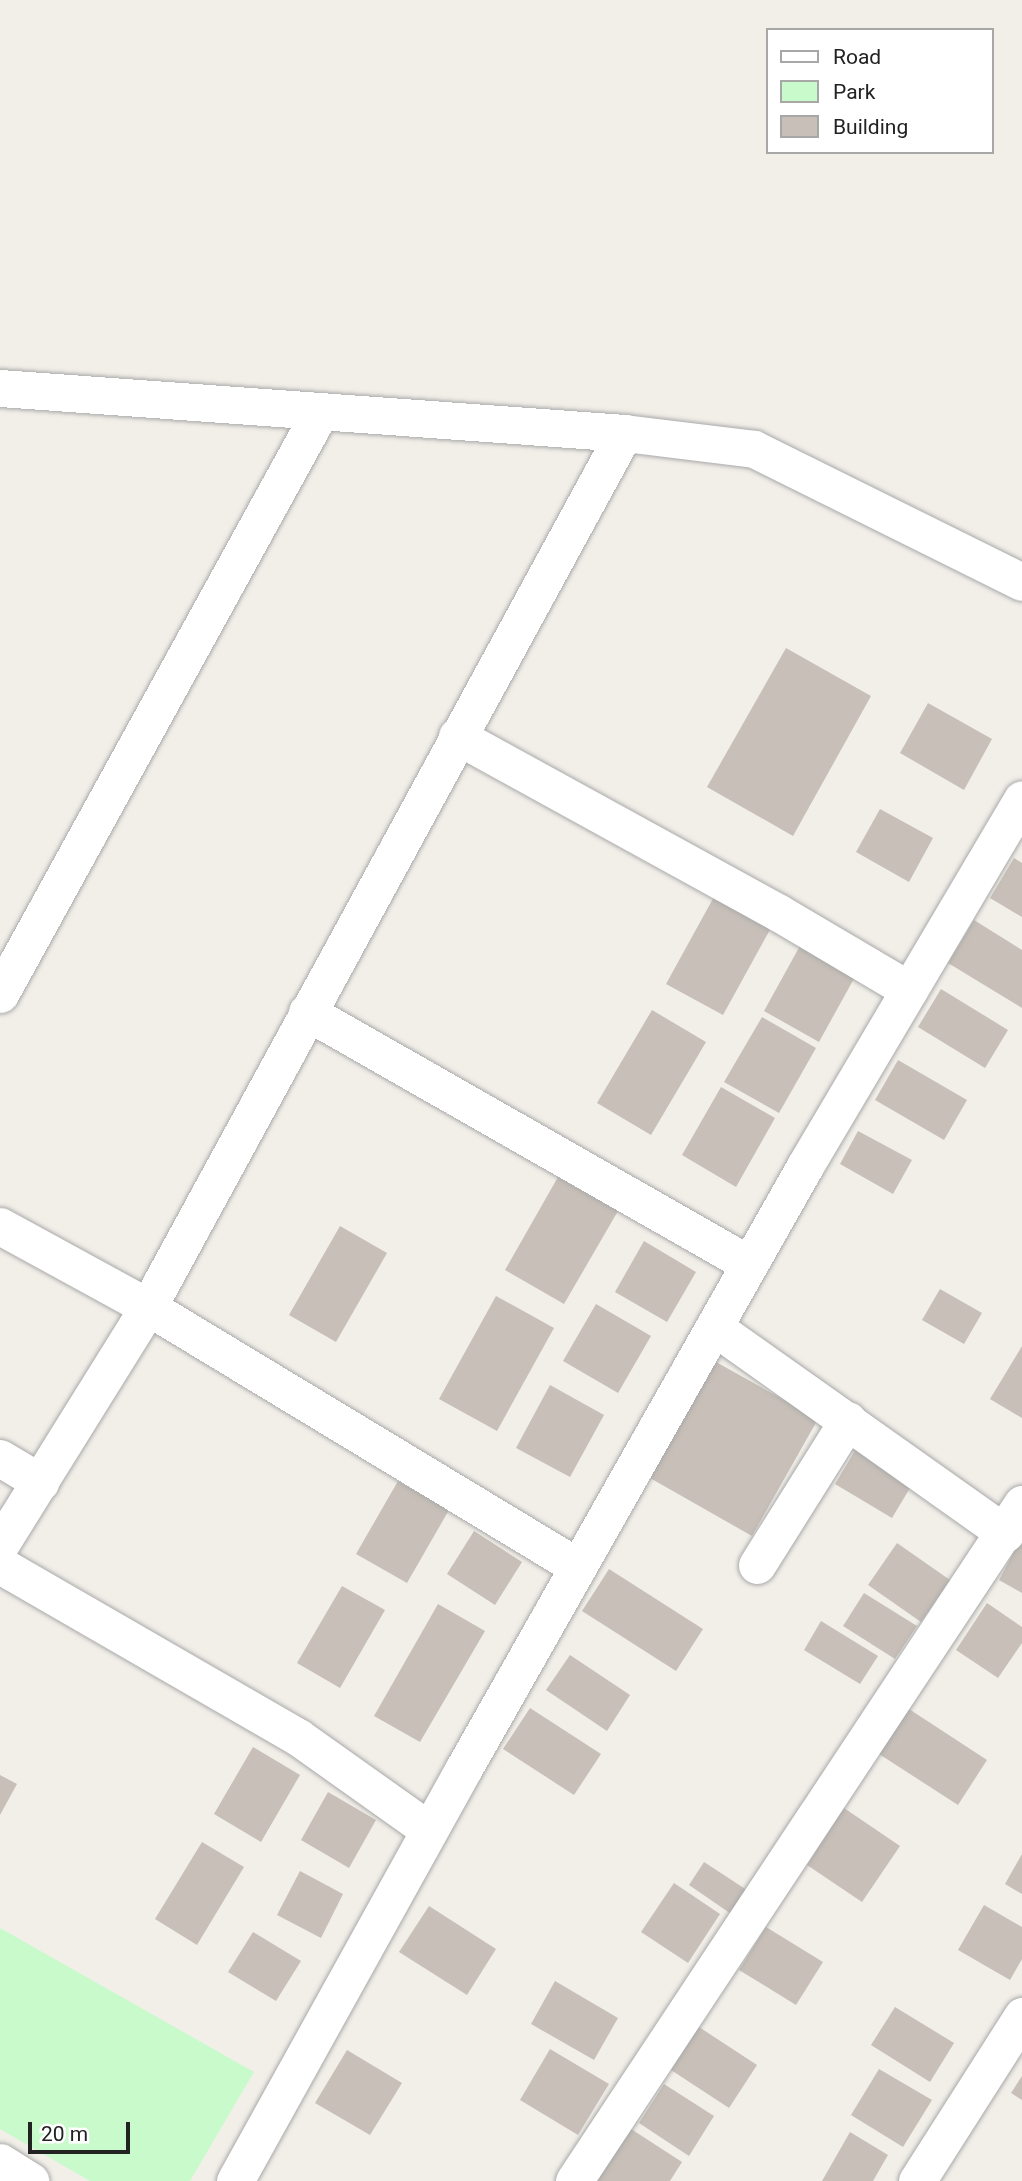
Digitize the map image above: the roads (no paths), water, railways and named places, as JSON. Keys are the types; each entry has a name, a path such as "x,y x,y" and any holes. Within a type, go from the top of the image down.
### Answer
{"street":[{"path":"0,388 624,433 754,449 1022,582"},
{"path":"0,994 320,412"},
{"path":"0,1545 148,1307 624,433"},
{"path":"457,736 779,913 909,990"},
{"path":"235,2181 429,1830 749,1264 1022,799"},
{"path":"307,1012 749,1264"},
{"path":"0,1226 148,1307 578,1567"},
{"path":"573,2181 1013,1519 848,1420 714,1327"},
{"path":"757,1565 848,1420"},
{"path":"0,1458 40,1482"},
{"path":"0,1565 298,1737 429,1830"},
{"path":"917,2181 1022,2015"},
{"path":"0,2162 31,2181"}]}
